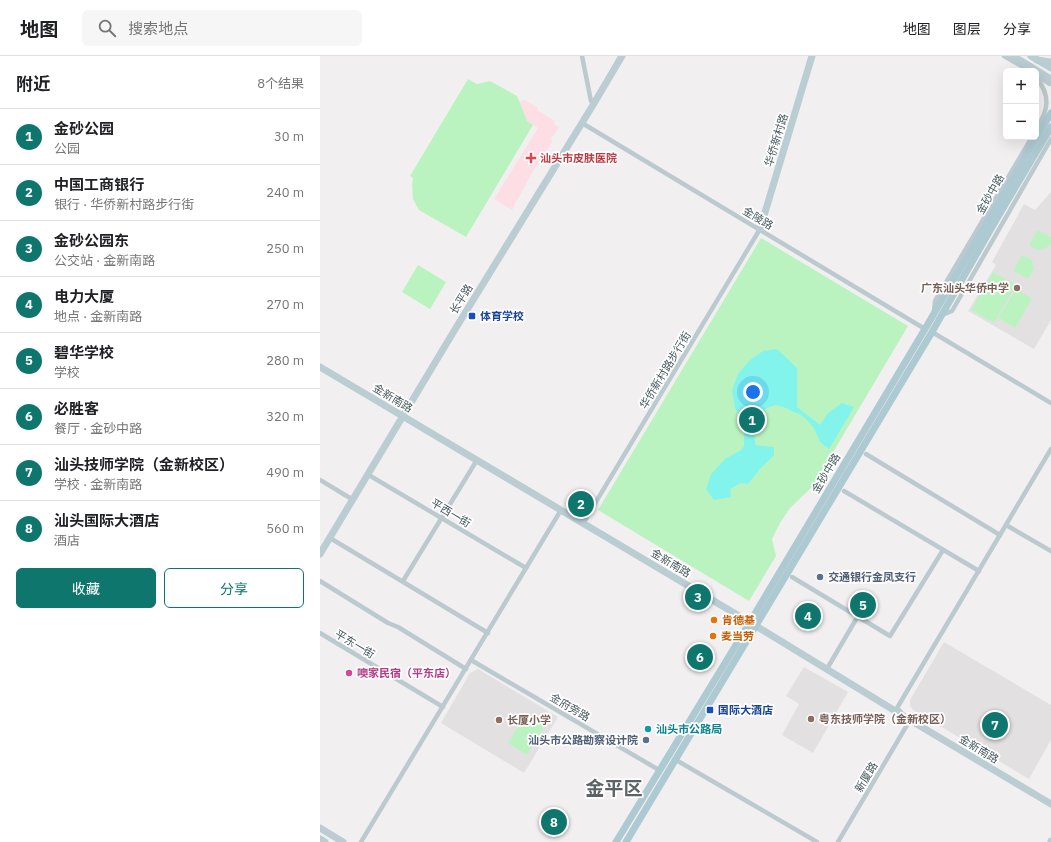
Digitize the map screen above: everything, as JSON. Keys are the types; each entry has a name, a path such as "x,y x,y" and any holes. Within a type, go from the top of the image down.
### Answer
{"main road":[{"name":"长平路","path":"320,554 402,414 618,56"},
{"name":"长平路","path":"320,548 622,56"},
{"name":"华侨新村路","path":"760,229 812,56"},
{"path":"1013,56 1029,68"},
{"path":"1030,56 1051,62"},
{"path":"1038,58 1051,67"},
{"path":"1039,75 1051,81"},
{"name":"金砂中路","path":"616,842 659,770 754,622 932,332 1048,113"},
{"name":"金砂中路","path":"626,842 676,760 754,622 934,312 1051,127"},
{"name":"金新南路","path":"320,363 477,460 754,622 910,720 1051,804"},
{"name":"金新南路","path":"320,367 585,520 1051,800"},
{"path":"320,828 344,842"},
{"path":"320,839 325,842"}],"street":[{"path":"582,56 591,101"},
{"path":"1004,56 1026,68"},
{"path":"1039,79 1048,92 1048,113"},
{"path":"1051,81 1051,90"},
{"path":"1039,126 1048,113 1051,103"},
{"name":"金陵路","path":"582,123 925,329"},
{"path":"942,315 952,311 1051,139"},
{"path":"934,312 935,301 1030,140"},
{"name":"华侨新村路步行街","path":"585,520 760,229"},
{"path":"932,332 1051,403"},
{"path":"910,720 897,708 1051,449"},
{"path":"866,454 1000,535"},
{"path":"402,581 477,460"},
{"name":"平西一街","path":"367,474 526,568"},
{"path":"320,480 350,498"},
{"path":"844,490 979,571"},
{"path":"361,842 561,510"},
{"path":"1006,526 1051,551"},
{"path":"330,538 488,632"},
{"path":"792,577 890,636 943,550"},
{"path":"320,581 466,669"},
{"path":"828,667 858,616"},
{"name":"平东一街","path":"320,634 443,707"},
{"name":"金府旁路","path":"471,660 659,770"},
{"name":"新厦路","path":"838,842 910,720"},
{"path":"676,760 817,842"}],"shaded area":[{"name":"汕头市皮肤医院","path":"523,99 555,121 554,124 559,127 551,139 552,142 532,173 512,210 494,199 538,128 527,121 520,103"},
{"name":"广东汕头华侨中学","path":"1051,192 1051,320 1034,349 968,311 996,265 992,262 1024,204 1035,210"},
{"path":"944,642 1051,705 1051,740 1029,779 913,710 910,706 910,700"},
{"name":"粤东技师学院（金新校区）","path":"804,667 848,692 813,753 782,735 799,704 786,696"},
{"name":"长厦小学","path":"478,669 558,717 524,773 441,723 470,673"}],"green space":[{"path":"468,79 477,84 490,81 517,96 527,121 533,125 466,237 419,210 413,199 413,178 410,176"},
{"path":"1037,230 1051,237 1051,242 1048,247 1038,250 1029,245"},
{"path":"761,238 908,326 813,486 790,508 780,523 772,539 776,556 749,601 598,510"},
{"path":"1022,255 1032,260 1034,269 1028,279 1013,271"},
{"path":"418,265 446,282 430,309 402,292"},
{"path":"993,272 1016,285 994,323 971,310"},
{"path":"1016,289 1032,299 1015,328 998,318"},
{"path":"525,715 544,726 527,755 508,743"}],"water":[{"path":"777,349 797,368 797,407 820,425 828,413 842,403 854,407 829,449 820,442 814,428 800,414 776,405 767,408 758,415 753,429 756,445 774,447 774,455 748,484 741,483 730,489 731,497 714,500 706,489 711,474 725,459 741,450 744,446 744,423 735,408 732,391 738,374 750,360 763,351"}],"place":[{"name":"汕头市皮肤医院","path":"531,158"},
{"name":"广东汕头华侨中学","path":"1017,288"},
{"name":"体育学校","path":"472,316"},
{"name":"金砂公园","path":"752,420"},
{"name":"中国工商银行","path":"581,504"},
{"name":"交通银行金凤支行","path":"820,577"},
{"name":"金砂公园东","path":"698,597"},
{"name":"碧华学校","path":"863,605"},
{"name":"电力大厦","path":"808,616"},
{"name":"肯德基","path":"714,620"},
{"name":"麦当劳","path":"713,636"},
{"name":"必胜客","path":"700,657"},
{"name":"噢家民宿（平东店）","path":"349,673"},
{"name":"国际大酒店","path":"710,710"},
{"name":"粤东技师学院（金新校区）","path":"811,719"},
{"name":"长厦小学","path":"499,720"},
{"name":"汕头技师学院（金新校区）","path":"995,725"},
{"name":"汕头市公路局","path":"648,729"},
{"name":"汕头市公路勘察设计院","path":"646,740"},
{"name":"汕头国际大酒店","path":"554,822"}],"district":[{"name":"金平区","path":"614,788"}]}
